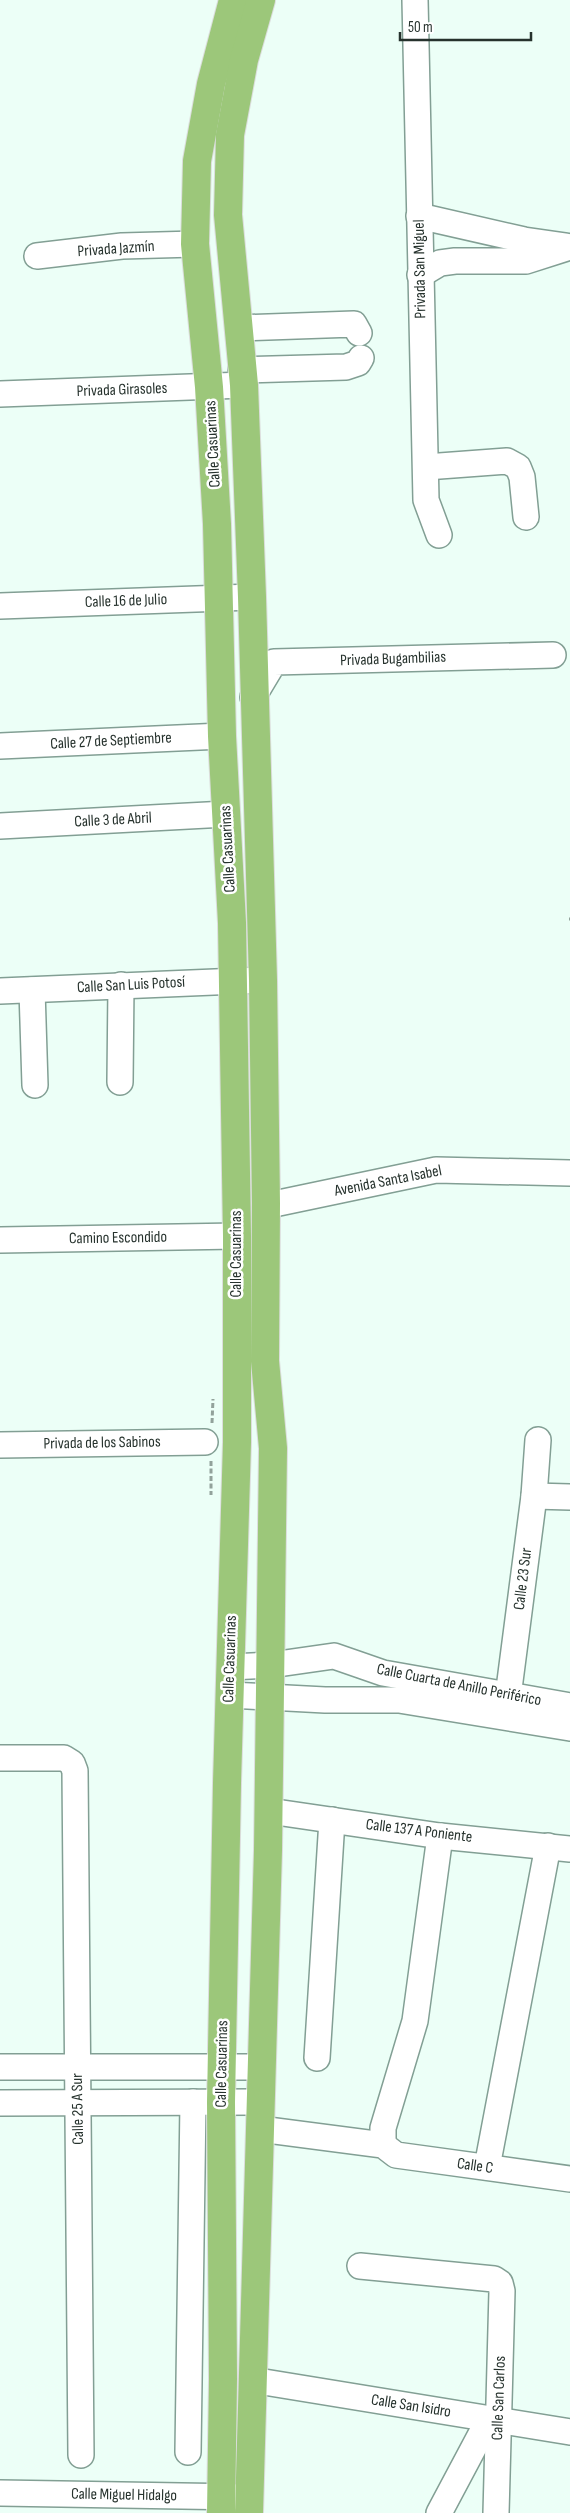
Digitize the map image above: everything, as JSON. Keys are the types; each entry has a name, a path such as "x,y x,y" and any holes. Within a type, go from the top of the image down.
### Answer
{"main road":[{"name":"Calle Casuarinas","path":"222,2505 221,2102 237,1442 237,1236 232,923 222,736 219,598 209,387 195,244 197,161 211,84 233,0"},
{"name":"Calle Casuarinas","path":"249,2505 269,1811 273,1448 266,1361 263,980 253,697 252,596 242,378 228,215 230,135 244,60 262,0"}],"street":[{"name":"Privada San Miguel","path":"415,0 426,500 439,535"},
{"path":"419,216 524,240 570,247"},
{"name":"Privada Jazmín","path":"37,256 122,246 195,244"},
{"path":"420,275 440,263 455,261 526,261 570,247"},
{"path":"238,328 354,324 359,333"},
{"name":"Privada Girasoles","path":"0,394 209,387 242,378 346,366 358,363 361,358"},
{"path":"426,466 507,461 518,467 522,477 526,517"},
{"name":"Calle 16 de Julio","path":"0,606 252,596"},
{"name":"Privada Bugambilias","path":"253,697 274,662 553,655"},
{"name":"Calle 27 de Septiembre","path":"0,746 222,736"},
{"name":"Calle 3 de Abril","path":"0,826 226,814"},
{"name":"Calle San Luis Potosí","path":"0,991 263,980"},
{"path":"120,1082 121,986"},
{"path":"32,990 35,1085"},
{"name":"Avenida Santa Isabel","path":"266,1203 274,1204 436,1170 570,1172"},
{"name":"Camino Escondido","path":"0,1240 237,1236"},
{"name":"Calle 23 Sur","path":"507,1706 534,1496 538,1440"},
{"name":"Privada de los Sabinos","path":"0,1444 205,1442"},
{"path":"534,1496 570,1497"},
{"name":"Calle Cuarta de Anillo Periférico","path":"231,1668 271,1665 334,1656 384,1673 507,1706 570,1728"},
{"path":"307,1659 301,1670 298,1684 302,1691 312,1699"},
{"path":"339,1700 351,1695 358,1680 357,1673 350,1661"},
{"name":"Calle Cuarta de Anillo Periférico","path":"230,1695 339,1700 399,1700 507,1706 570,1706"},
{"name":"Calle 25 A Sur","path":"0,1758 64,1758 72,1763 75,1771 81,2455"},
{"name":"Calle 137 A Poniente","path":"269,1811 440,1836 559,1848"},
{"path":"317,2058 332,1820"},
{"path":"382,2145 382,2128 415,2021 440,1836"},
{"path":"487,2167 559,1848"},
{"path":"0,2067 262,2067"},
{"path":"188,2452 193,2102"},
{"path":"0,2103 261,2102"},
{"name":"Calle C","path":"260,2128 382,2145 396,2155 570,2179"},
{"name":"Calle San Carlos","path":"360,2266 494,2279 500,2283 502,2291 494,2420 496,2513"},
{"name":"Calle San Isidro","path":"252,2380 570,2432"},
{"path":"439,2513 494,2420"},
{"name":"Calle Miguel Hidalgo","path":"0,2493 26,2503 249,2505"}]}
